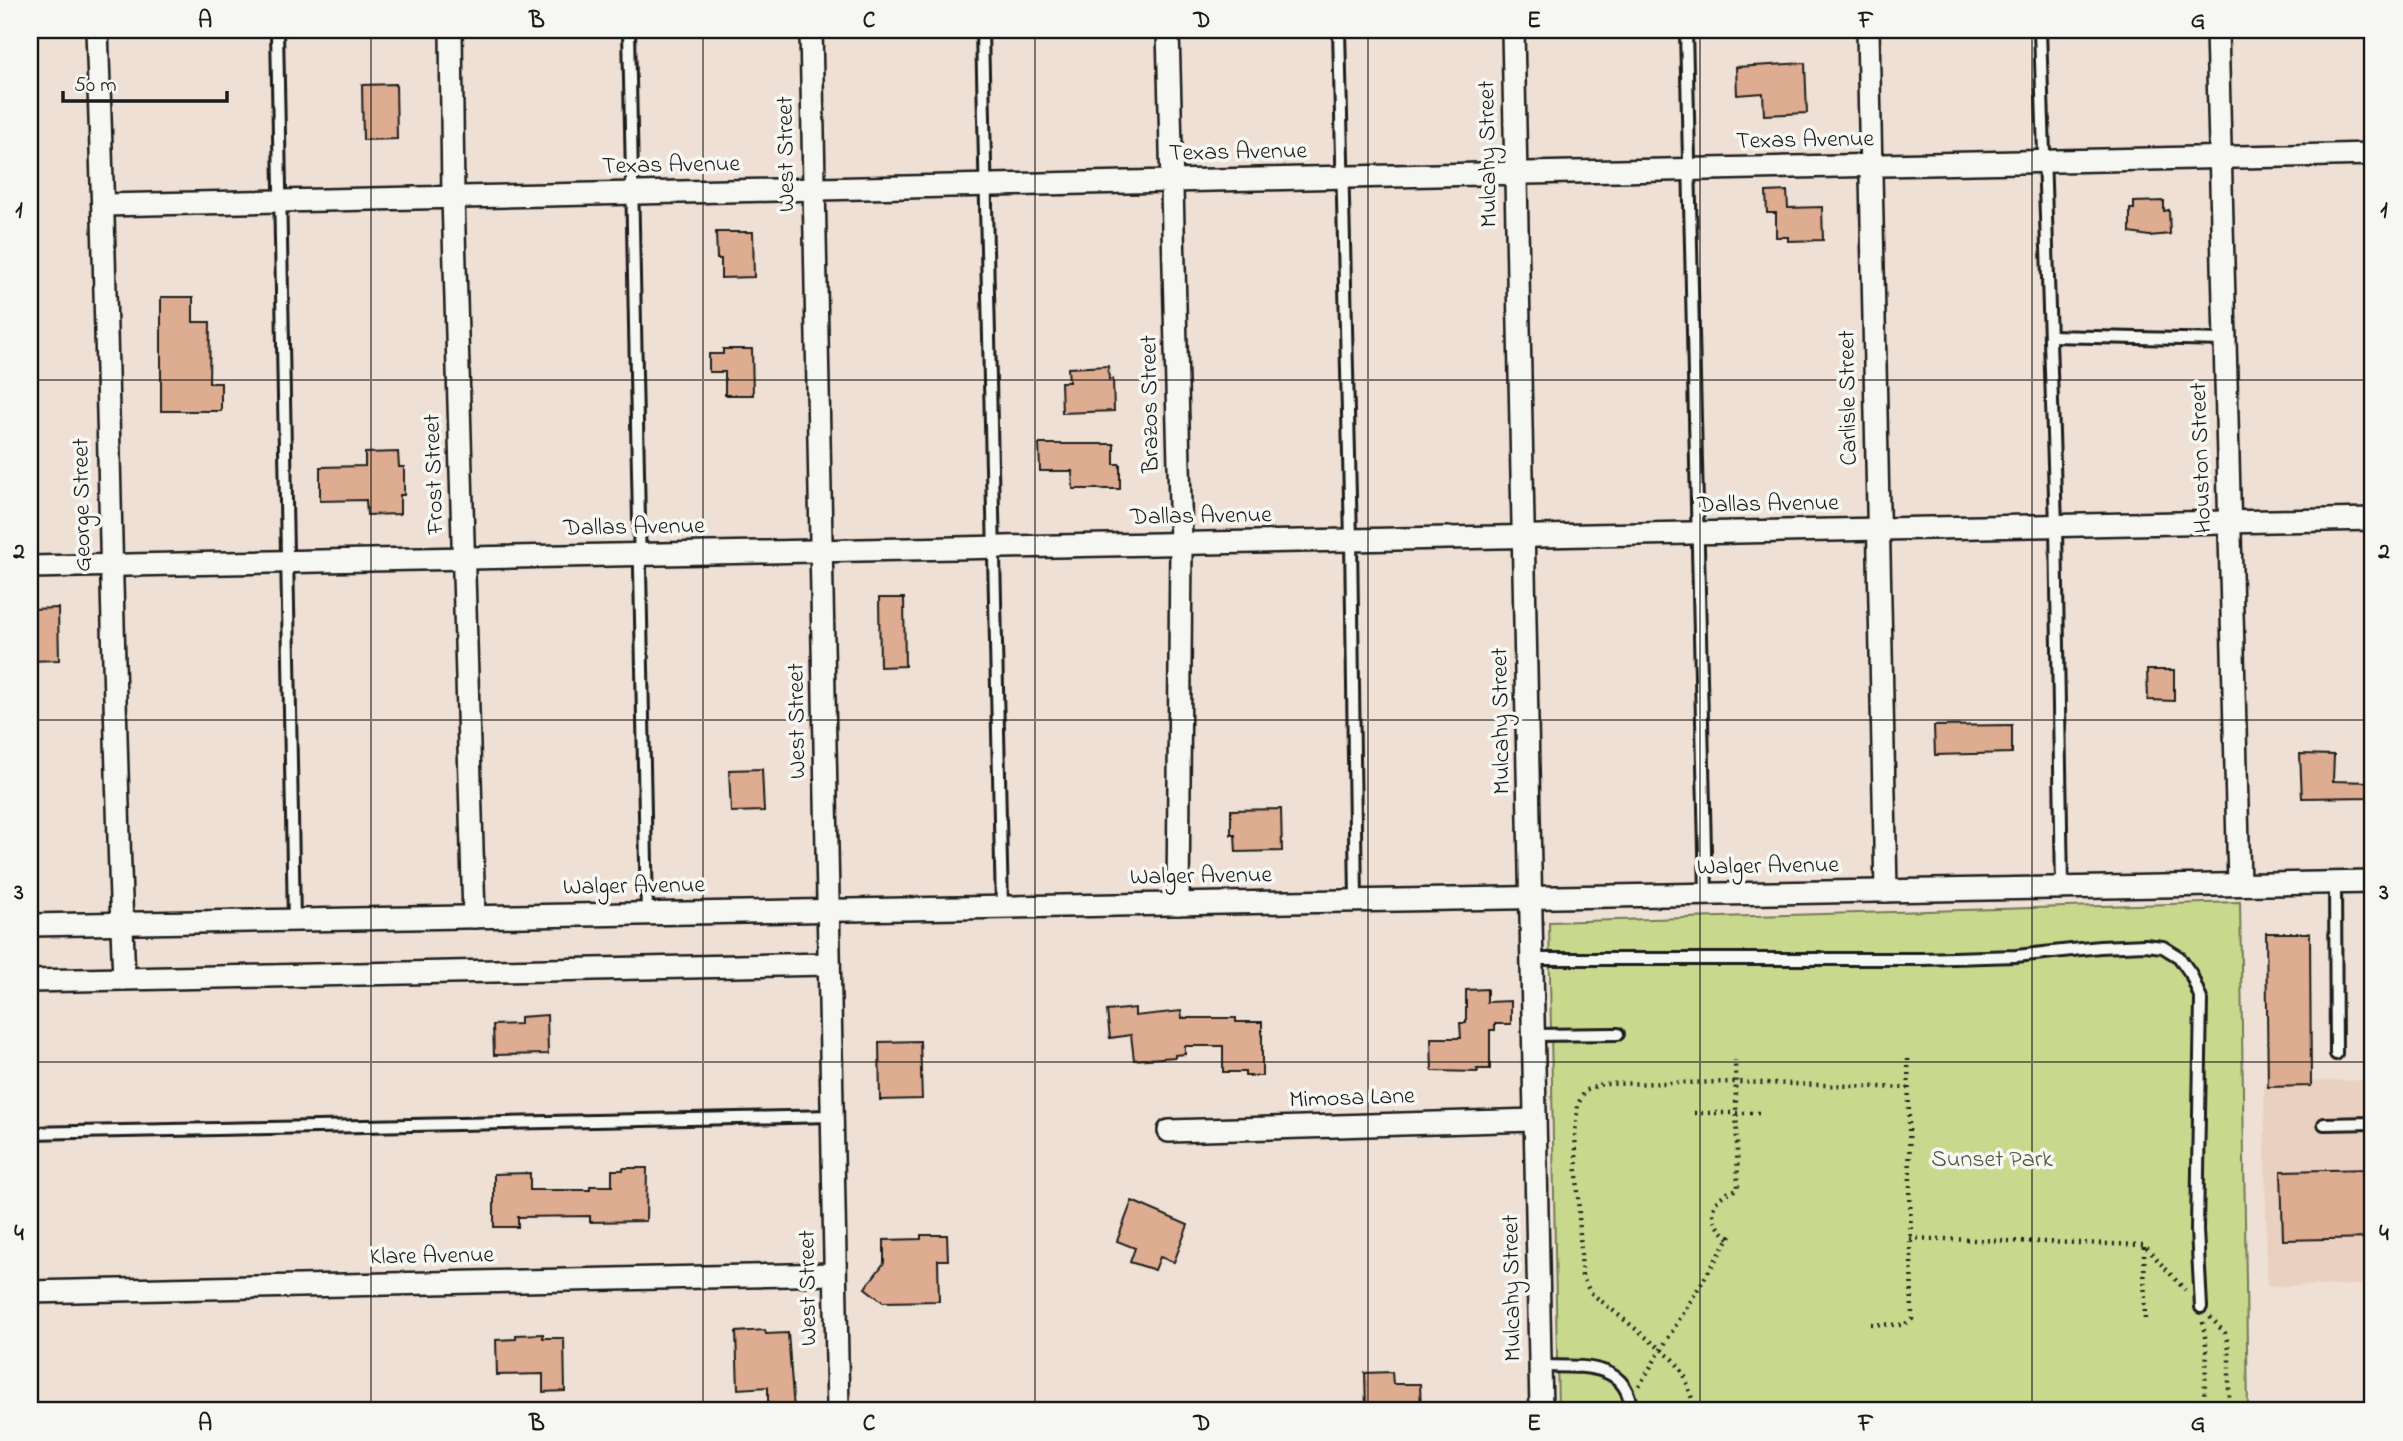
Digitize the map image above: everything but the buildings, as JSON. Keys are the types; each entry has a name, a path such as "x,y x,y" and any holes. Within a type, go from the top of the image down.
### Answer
{"street":[{"name":"George Street","path":"97,30 124,979"},
{"name":"Frost Street","path":"451,30 453,197 474,917"},
{"name":"West Street","path":"811,30 838,1411"},
{"name":"Brazos Street","path":"1168,30 1181,544 1178,904"},
{"name":"Mulcahy Street","path":"1513,30 1541,1411"},
{"name":"Carlisle Street","path":"1868,30 1886,891"},
{"name":"Houston Street","path":"2217,30 2239,884"},
{"name":"Texas Avenue","path":"104,205 2373,155"},
{"name":"Dallas Avenue","path":"30,567 2373,519"},
{"name":"Walger Avenue","path":"30,925 2373,882"},
{"path":"30,981 829,964"},
{"name":"Mimosa Lane","path":"1169,1131 1535,1120"},
{"name":"Klare Avenue","path":"30,1292 835,1274"}],"lane":[{"path":"276,30 294,920"},
{"path":"629,30 646,914"},
{"path":"982,30 1002,907"},
{"path":"1339,30 1356,901"},
{"path":"1686,30 1706,894"},
{"path":"2040,30 2056,526 2062,888"},
{"path":"2050,336 2225,340"},
{"path":"2334,883 2336,1054"},
{"path":"1532,959 1923,959 2016,956 2100,947 2163,947 2179,957 2192,974 2201,999 2197,1230 2201,1307"},
{"path":"1534,1035 1618,1034"},
{"path":"30,1133 832,1116"},
{"path":"2324,1124 2373,1123"},
{"path":"1541,1366 1594,1367 1618,1377 1631,1398 1631,1411"}],"path":[{"path":"1871,1324 1904,1325 1912,1319 1908,1055"},
{"path":"1631,1398 1730,1236 1717,1228 1712,1214 1715,1204 1727,1192 1738,1189 1735,1060"},
{"path":"1696,1411 1684,1374 1674,1360 1590,1292 1582,1276 1575,1133 1578,1104 1585,1091 1602,1084 1736,1082 1908,1088"},
{"path":"1694,1113 1761,1113"},
{"path":"1910,1238 2144,1245 2225,1333 2229,1348 2229,1411"},
{"path":"2144,1245 2145,1323"},
{"path":"2201,1307 2207,1352 2203,1411"}],"shaded area":[{"path":"2373,1080 2373,1285 2267,1286 2264,1082"}],"green space":[{"name":"Sunset Park","path":"2240,902 2248,1411 1558,1411 1549,922"}]}
